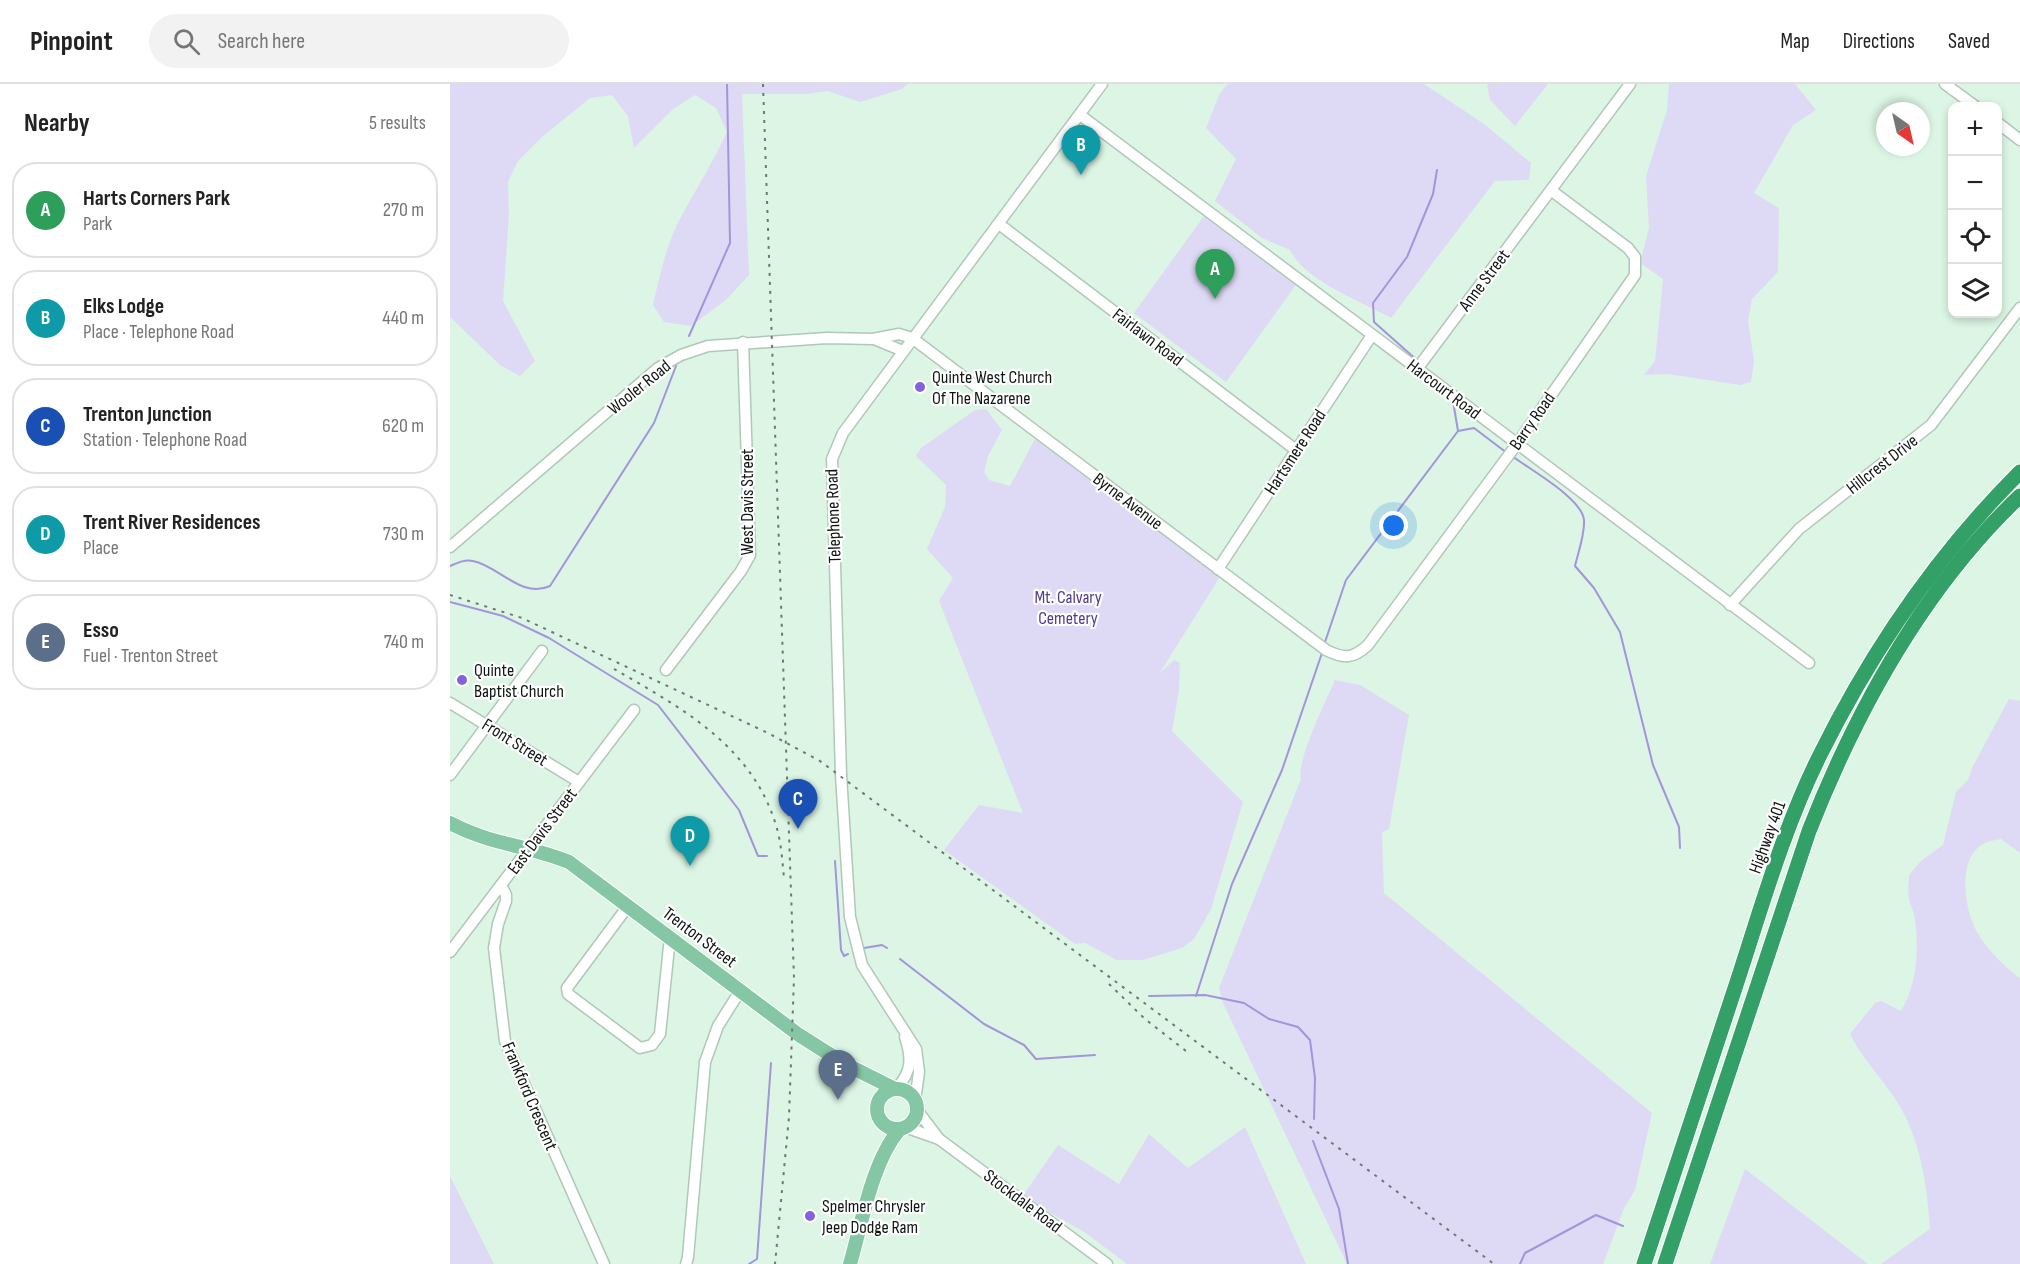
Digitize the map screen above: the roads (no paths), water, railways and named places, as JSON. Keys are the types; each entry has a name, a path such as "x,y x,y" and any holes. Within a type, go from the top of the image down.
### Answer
{"highway":[{"name":"Highway 401","path":"1644,1264 1759,913 1819,757 1847,702 1919,589 1983,509 2020,472"},
{"name":"Highway 401","path":"1665,1264 1809,831 1832,772 1870,696 1926,608 1965,556 2020,496"}],"main road":[{"name":"Trenton Street","path":"450,823 471,834 503,845 528,849 569,862 799,1035 845,1064 895,1088"},
{"name":"Trenton Street","path":"845,1064 878,1101"},
{"path":"850,1264 874,1180 888,1147 902,1129 913,1120 916,1106 907,1090 895,1088 884,1093 878,1101 881,1120 874,1180"},
{"path":"881,1120 889,1128 902,1129"}],"street":[{"name":"Telephone Road","path":"916,1106 918,1055 862,965 850,917 841,776 832,459 843,433 1102,84"},
{"name":"Anne Street","path":"1417,369 1630,84"},
{"path":"1945,84 1970,102"},
{"name":"Harcourt Road","path":"1080,115 1730,606 1809,663"},
{"path":"2002,126 2020,140"},
{"name":"Barry Road","path":"1347,657 1357,655 1368,645 1517,444 1630,284 1636,267 1628,248 1552,191"},
{"name":"Fairlawn Road","path":"999,225 1296,450"},
{"name":"Hillcrest Drive","path":"1730,606 1799,530 1931,425 2020,308"},
{"name":"Wooler Road","path":"450,547 658,368 700,347 743,342 873,339 900,334 912,339"},
{"name":"Hartsmere Road","path":"1218,569 1372,335"},
{"name":"Wooler Road","path":"873,339 903,351"},
{"name":"Byrne Avenue","path":"912,339 1326,650 1347,657"},
{"name":"West Davis Street","path":"666,670 741,571 750,555 743,342"},
{"path":"450,775 542,651"},
{"name":"Front Street","path":"450,703 579,782"},
{"name":"East Davis Street","path":"450,952 634,710"},
{"name":"Frankford Crescent","path":"501,885 507,895 498,924 494,948 505,1041 604,1264"},
{"path":"628,906 569,983 568,994 640,1048 650,1046 657,1041 660,1034 670,936"},
{"path":"686,1264 705,1062 718,1026 740,990"},
{"name":"Telephone Road","path":"895,1088 908,1073 911,1064 900,1023"},
{"name":"Stockdale Road","path":"916,1106 939,1139 1107,1264"},
{"name":"Stockdale Road","path":"902,1129 939,1139"}],"waterway":[{"path":"689,336 730,243 727,84"},
{"path":"1419,362 1374,322 1373,303 1407,257 1433,194 1437,170"},
{"path":"450,566 464,561 473,561 529,588 539,589 550,586 654,423 676,366"},
{"path":"1453,401 1458,431"},
{"path":"1324,645 1346,580 1458,431 1474,428 1507,453"},
{"path":"1512,456 1565,494 1581,511 1584,520 1583,531 1575,566 1594,588 1620,632 1653,765 1679,827 1680,848"},
{"path":"450,602 503,616 549,638 658,705 739,810 758,856 767,856"},
{"path":"1196,996 1232,884 1282,770 1322,653"},
{"path":"835,861 841,950 844,956 848,954"},
{"path":"864,948 882,945 887,948"},
{"path":"900,959 984,1024 1024,1045 1036,1059 1095,1055"},
{"path":"1149,996 1205,995 1244,1003 1269,1019 1298,1027 1310,1040 1315,1078 1314,1119"},
{"path":"749,1264 757,1259 771,1063"},
{"path":"1313,1141 1339,1209 1348,1264"},
{"path":"1520,1264 1525,1253 1596,1215 1623,1226"}],"railway":[{"path":"763,84 794,978 789,1117 775,1264"},
{"path":"450,595 522,618 768,733 820,761 1494,1264"},
{"path":"614,669 662,697 708,729 747,769 762,792 774,819 780,841 784,878"},
{"path":"1109,984 1145,1019 1186,1051"}],"place":[{"name":"Elks Lodge","path":"1081,175"},
{"name":"Harts Corners Park","path":"1215,299"},
{"name":"Quinte West Church Of The Nazarene","path":"920,387"},
{"name":"Quinte Baptist Church","path":"462,680"},
{"name":"Trenton Junction","path":"798,829"},
{"name":"Trent River Residences","path":"690,866"},
{"name":"Esso","path":"838,1100"},
{"name":"Spelmer Chrysler Jeep Dodge Ram","path":"810,1216"}],"park label":[{"name":"Mt. Calvary Cemetery","path":"1068,607"}]}
